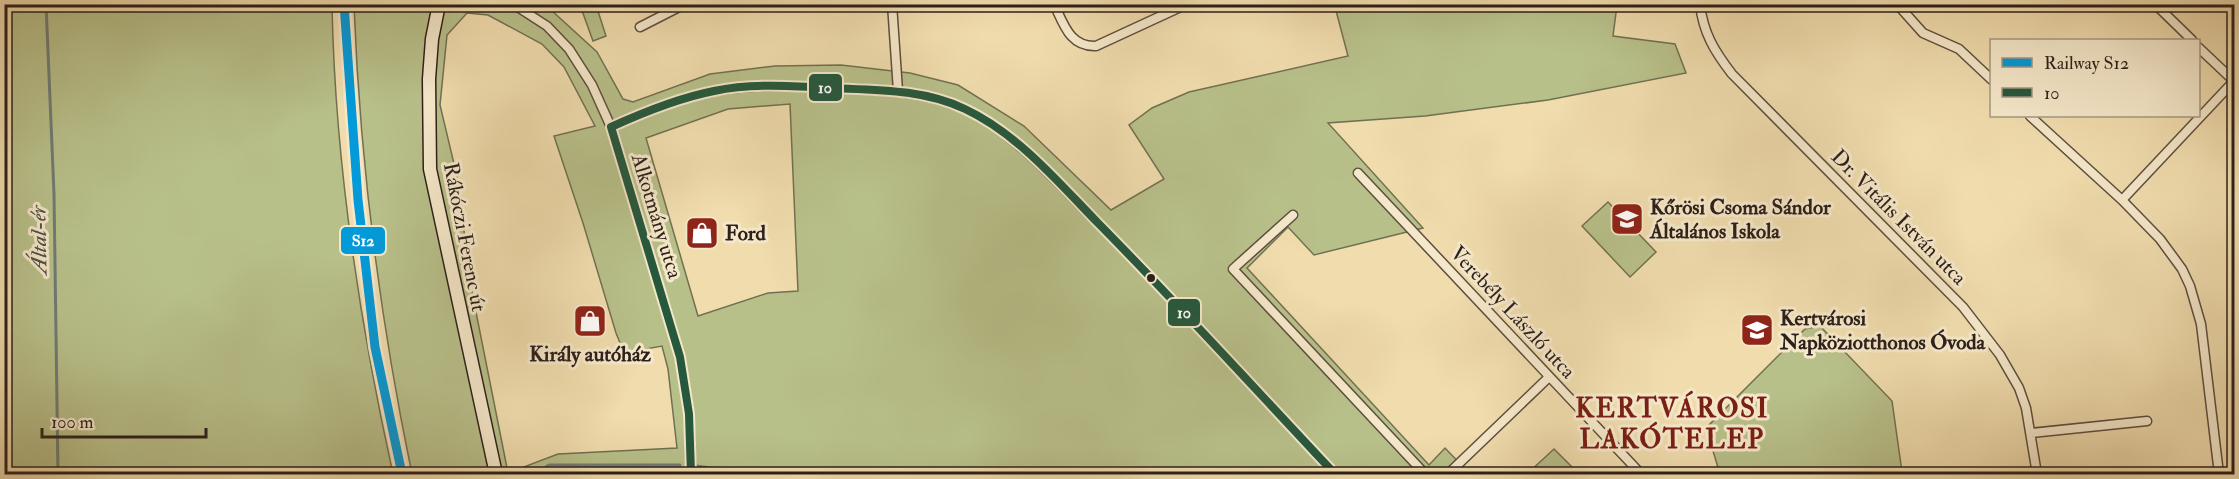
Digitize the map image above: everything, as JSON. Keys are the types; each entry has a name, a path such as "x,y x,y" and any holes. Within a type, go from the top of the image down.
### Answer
{"main road":[{"name":"Rákóczi Ferenc út","path":"439,4 432,39 429,79 430,169 496,474"}],"street":[{"name":"Alkotmány utca","path":"513,4 547,26 569,49 592,85 611,127 680,357 689,414 691,474"},
{"path":"640,27 685,4"},
{"path":"892,4 898,91"},
{"path":"1054,4 1072,38 1079,45 1096,46 1187,4"},
{"name":"Dr. Vitális István utca","path":"1700,4 1705,32 1711,45 1732,74 1963,307 2011,371 2026,408 2037,474"},
{"path":"1897,4 1923,33 1959,49 1990,78"},
{"path":"2155,4 2191,39"},
{"path":"2122,200 2234,81 2200,47"},
{"path":"611,127 650,110 702,94 780,85 898,91 922,95 963,108 1007,135 1115,240 1335,474"},
{"path":"2031,117 2122,200 2160,239 2182,269 2190,286 2205,346 2219,474"},
{"name":"Verebély László utca","path":"1358,173 1641,474"},
{"path":"1293,214 1233,269 1425,474"},
{"path":"1448,474 1549,377"},
{"path":"2031,433 2147,422"}],"green space":[{"path":"4,5 332,5 338,123 351,241 370,358 393,474 5,474"},
{"path":"354,5 543,5 597,52 623,99 633,102 710,74 775,66 841,65 910,73 958,85 1024,126 1111,210 1164,179 1129,125 1152,108 1189,92 1348,56 1335,7 1293,5 1617,5 1613,36 1675,44 1686,73 1548,100 1425,116 1328,123 1423,228 1314,255 1288,227 1247,268 1429,465 1445,448 1470,474 412,474 390,358 373,241","holes":["467,13 488,15 542,44 564,67 595,126 554,136 624,353 662,346 668,369 677,448 558,454 508,473 468,272 460,189 440,105 447,35","790,104 798,291 768,293 698,316 646,138 728,109"]},
{"path":"580,5 596,5 606,36 593,41"},
{"path":"1608,202 1656,252 1630,277 1582,226"},
{"path":"1820,326 1892,401 1902,472 1950,469 1950,474 1720,474 1706,428 1805,329"},
{"path":"1554,449 1579,474 1527,474"}],"waterway":[{"name":"Által-ér","path":"46,4 54,194 58,474"},
{"path":"534,474 549,465 680,465"},
{"path":"696,466 726,470 733,474"}],"rail line":[{"name":"S12","path":"344,4 358,200 375,347 402,474"}],"transit line":[{"name":"10","path":"611,127 687,97 728,88 757,86 802,86 899,92 949,102 965,109 1003,132 1036,160 1188,316 1335,474"},
{"name":"10","path":"611,127 680,357 689,414 691,474"}],"place":[{"name":"Kőrösi Csoma Sándor Általános Iskola","path":"1627,219"},
{"name":"Ford","path":"702,233"},
{"name":"Király autóház","path":"590,321"},
{"name":"Kertvárosi Napköziotthonos Óvoda","path":"1757,330"}],"district":[{"name":"KERTVÁROSI LAKÓTELEP","path":"1672,424"}]}
